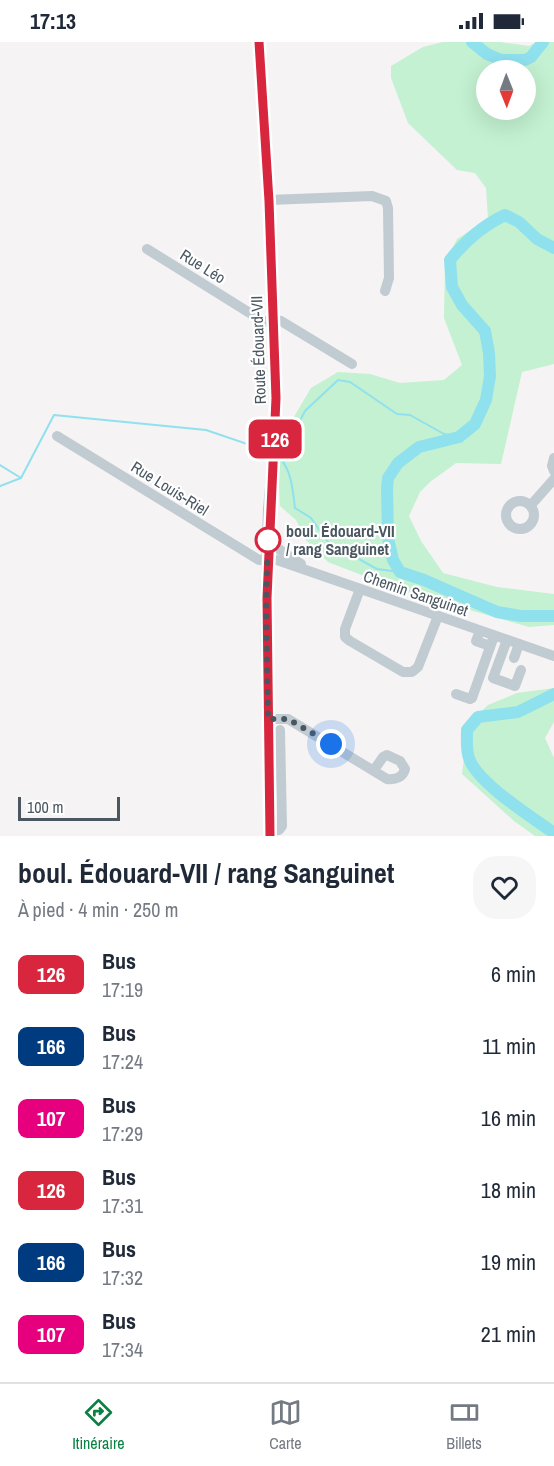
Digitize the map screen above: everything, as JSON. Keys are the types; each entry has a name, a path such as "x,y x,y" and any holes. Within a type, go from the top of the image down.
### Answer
{"main road":[{"name":"Route Édouard-VII","path":"259,42 269,201 276,424 268,535 272,726 270,833"}],"street":[{"path":"269,201 372,196 386,201 389,278 385,291"},
{"name":"Rue Léo","path":"147,249 261,320 281,321 352,364"},
{"name":"Rue Louis-Riel","path":"57,436 254,558 262,561 268,560"},
{"path":"554,458 554,471"},
{"path":"531,505 554,478"},
{"path":"268,535 277,548 311,572"},
{"name":"Chemin Sanguinet","path":"268,560 277,560 480,631 492,641 507,640 519,644 540,657 554,656"},
{"path":"360,589 345,629 345,637 403,672 412,672 418,667 438,616"},
{"path":"507,640 493,678 515,686 522,670"},
{"path":"456,694 471,698 492,641"},
{"path":"514,658 519,644"},
{"path":"272,726 288,719 374,770"},
{"path":"272,726 304,728"}],"green space":[{"path":"443,42 500,42 529,46 537,42 554,42 554,364 522,372 501,464 456,463 420,492 409,516 421,541 443,573 497,587 554,594 554,625 529,627 403,591 328,562 306,540 296,520 280,506 278,463 281,449 288,427 311,388 338,372 370,374 400,383 444,380 462,365 444,318 445,263 457,239 488,219 486,188 475,173 457,170 408,123 391,78 391,66 423,47"},
{"path":"554,688 554,722 545,738 554,758 554,836 535,836 514,821 462,774 469,723 488,705 517,693"}],"waterway":[{"path":"472,42 487,54 501,60 525,60 531,57 543,42"},
{"path":"554,248 537,239 519,222 505,215 475,234 450,260 452,287 462,305 485,331 490,376 486,400 475,424 459,437 419,447 398,463 388,478 387,489 388,538 393,560 400,572 497,612 521,616 554,616"},
{"path":"284,462 289,442 305,411 338,380 350,382 397,414 410,415 444,434 459,437"},
{"path":"0,486 21,478 54,415 206,430 268,451"},
{"path":"281,460 290,476 295,508 311,518 328,542 377,569 400,572"},
{"path":"0,465 21,478"},
{"path":"554,694 518,712 478,717 467,730 467,752 482,778 506,799 554,833"}],"bus line":[{"name":"126","path":"259,42 269,201 276,398 275,444 269,509 267,598 270,836"}],"place":[{"name":"boul. Édouard-VII / rang Sanguinet","path":"268,540"}],"route":[{"path":"268,540 268,535 266,609 268,719 288,719 331,744"}]}
